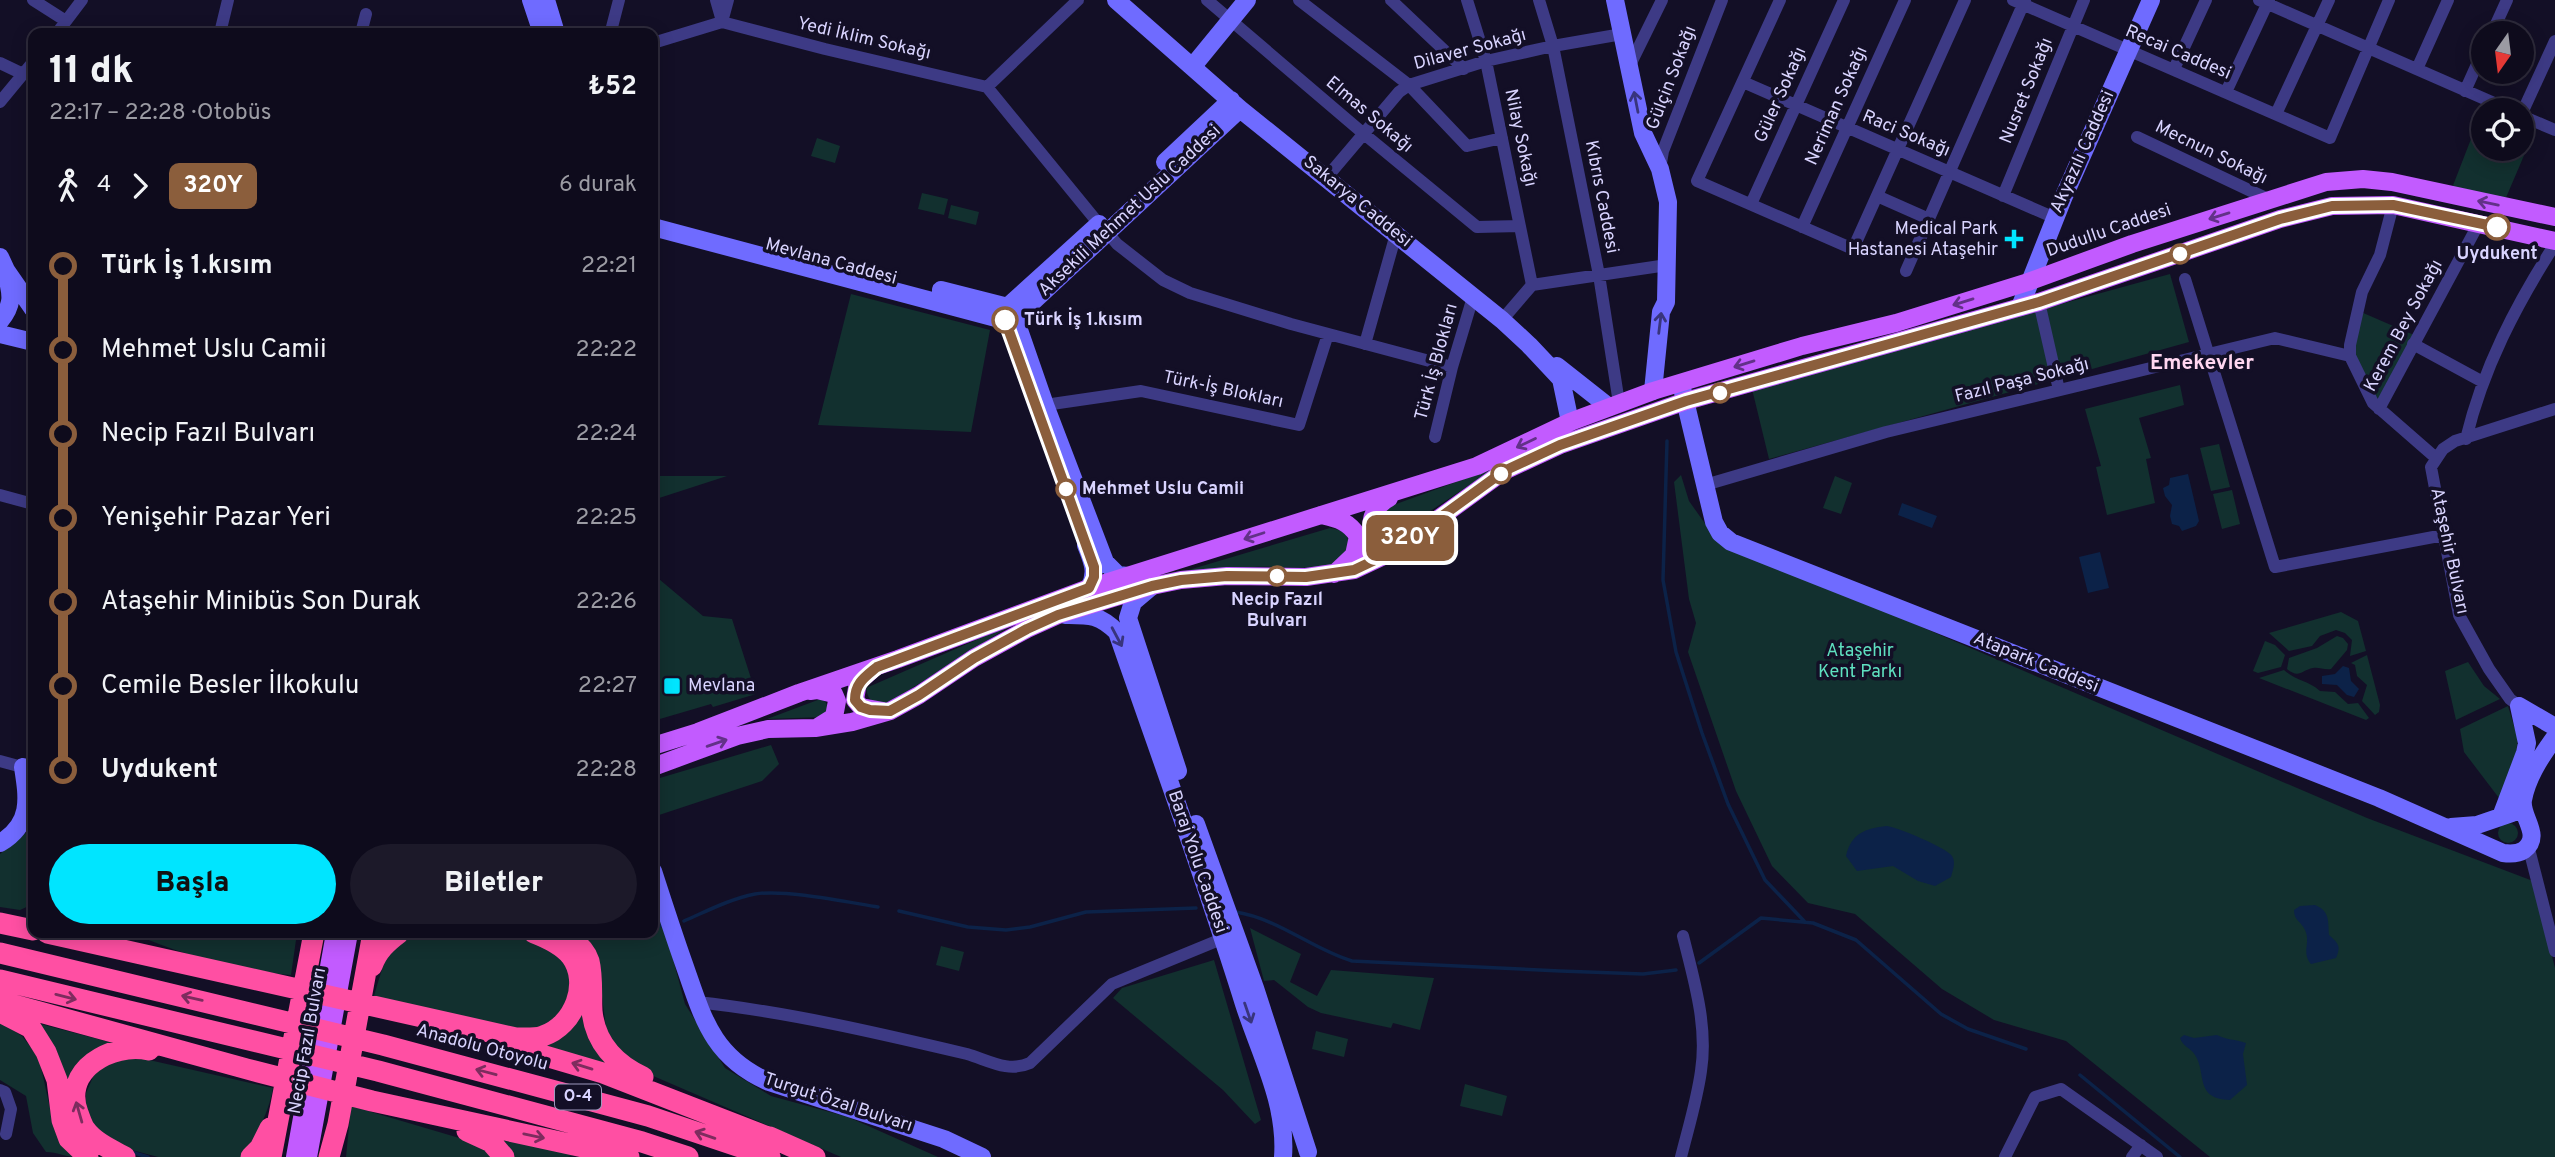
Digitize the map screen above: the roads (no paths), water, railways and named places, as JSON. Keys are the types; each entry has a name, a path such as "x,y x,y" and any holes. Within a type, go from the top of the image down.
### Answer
{"highway":[{"path":"0,913 28,915"},
{"path":"0,923 28,929"},
{"path":"70,938 516,1038 542,1037 557,1029 569,1018 580,990 578,971 570,956 546,938"},
{"path":"128,938 156,952 265,981"},
{"path":"306,972 308,938"},
{"path":"271,1157 313,938"},
{"path":"329,1157 338,1124 372,938"},
{"path":"362,998 375,958 392,938"},
{"path":"570,938 589,959 592,1014 600,1038 620,1065 776,1150"},
{"name":"Anadolu Otoyolu","path":"0,953 383,1045 776,1150"},
{"name":"O-4","path":"0,980 378,1071 642,1142 688,1157"},
{"path":"0,1002 372,1101 629,1157"},
{"path":"390,1011 603,1073 776,1150 815,1157"},
{"path":"0,1012 30,1028 46,1052 57,1080 62,1120 69,1139 88,1157"},
{"path":"125,1157 104,1146 84,1129 76,1106 76,1093 78,1081 89,1064 109,1052 138,1048 247,1069"},
{"path":"251,1157 260,1147 282,1100"},
{"path":"372,1101 452,1125 491,1142 505,1157"},
{"path":"336,1157 338,1124"}],"main road":[{"name":"Dudullu Caddesi","path":"1681,383 1802,346 1896,323 2028,282 2132,244 2326,182 2363,179 2392,182 2555,217"},
{"path":"658,765 737,736 768,729 815,728 852,722 890,711 974,658 1027,629 1058,615 1152,586 1181,580 1227,576 1306,577 1334,574 1373,563 1394,551 1504,471 1560,445 1686,401 2039,302 2280,219 2332,206 2393,205 2555,242"},
{"path":"658,744 1089,588 1319,515 1405,491 1477,466 1570,422 1681,383"},
{"path":"1405,491 1376,507 1371,521 1373,529 1379,535 1393,538 1434,520"},
{"path":"1319,515 1343,521 1351,526 1358,536 1354,555 1334,574"},
{"path":"877,667 858,682 855,700 861,707 870,710 890,711"},
{"path":"799,692 826,692 834,695 837,701 834,717 815,728"},
{"name":"Necip Fazıl Bulvarı","path":"295,1157 334,938"},
{"name":"Necip Fazıl Bulvarı","path":"308,1157 348,938"}],"street":[{"path":"33,0 66,21"},
{"path":"61,28 82,0"},
{"path":"221,28 228,0"},
{"path":"531,0 539,28"},
{"path":"546,0 554,28"},
{"path":"612,28 619,0"},
{"path":"716,0 722,22"},
{"path":"722,22 729,0"},
{"path":"1078,0 986,86 1117,244 1163,281 1175,286 1328,334 1451,367"},
{"name":"Sakarya Caddesi","path":"1116,0 1235,105 1327,177 1529,345 1561,379 1570,422"},
{"name":"Elmas Sokağı","path":"1207,0 1363,134 1477,227 1520,226"},
{"path":"1193,66 1247,0"},
{"path":"1299,0 1409,85 1467,146 1502,138"},
{"path":"1391,0 1464,69"},
{"name":"Nilay Sokağı","path":"1467,0 1486,61 1532,285"},
{"name":"Kıbrıs Caddesi","path":"1539,0 1553,46 1599,275 1614,405"},
{"path":"1615,0 1643,134 1660,169 1668,202 1666,302 1661,312 1653,391"},
{"path":"1629,66 1662,0"},
{"name":"Gülçin Sokağı","path":"1660,169 1663,151 1722,0"},
{"path":"1780,0 1698,181 1853,249 1965,0"},
{"name":"Güler Sokağı","path":"1751,204 1844,0"},
{"name":"Neriman Sokağı","path":"1802,227 1905,0"},
{"name":"Nusret Sokağı","path":"2003,196 2084,0"},
{"name":"Akyazılı Caddesi","path":"2020,307 2054,218 2151,0"},
{"path":"2174,69 2206,0"},
{"path":"2276,114 2329,0"},
{"path":"2368,48 2389,0"},
{"path":"2417,69 2448,0"},
{"path":"2497,21 2507,0"},
{"path":"2226,92 2265,1 2482,98"},
{"path":"1906,271 2020,2"},
{"name":"Recai Caddesi","path":"2020,2 2330,138 2368,48"},
{"path":"363,28 366,14"},
{"path":"658,41 722,22"},
{"name":"Yedi İklim Sokağı","path":"722,22 986,86"},
{"name":"Dilaver Sokağı","path":"1327,177 1399,92 1409,85 1486,61 1622,34"},
{"path":"2529,98 2555,41"},
{"path":"0,63 23,74"},
{"path":"0,102 28,68"},
{"path":"2465,91 2471,78"},
{"name":"Raci Sokağı","path":"1743,82 2054,218"},
{"name":"Aksekili Mehmet Uslu Caddesi","path":"1010,315 1235,105"},
{"path":"2534,120 2555,130"},
{"name":"Mecnun Sokağı","path":"2137,136 2270,200"},
{"path":"1877,196 1929,219"},
{"path":"2393,205 2380,255 2362,292 2350,345 2350,356 2367,394 2379,409 2436,458 2455,441 2555,409"},
{"name":"Mevlana Caddesi","path":"658,217 1010,315"},
{"name":"Kerem Bey Sokağı","path":"2379,409 2479,223"},
{"name":"Mevlana Caddesi","path":"658,228 1010,315"},
{"path":"1365,344 1396,234"},
{"path":"2466,439 2473,407 2497,346 2555,242"},
{"path":"3,264 28,302"},
{"path":"0,321 9,310 12,299 3,264"},
{"path":"1502,320 1532,285 1667,265"},
{"path":"2185,279 2275,567 2444,535"},
{"name":"Türk İş Blokları","path":"1435,437 1451,367 1474,297"},
{"path":"2039,302 2059,390"},
{"path":"1010,315 1019,330 1105,562 1118,575 1128,576"},
{"path":"1010,315 1094,567 1094,577 1089,588"},
{"path":"0,334 28,341"},
{"name":"Türk-İş Blokları","path":"1045,405 1141,391 1300,425 1328,334"},
{"name":"Fazıl Paşa Sokağı","path":"1705,485 1886,432 2275,338 2350,356"},
{"path":"2413,344 2483,383"},
{"path":"1529,345 1614,405"},
{"name":"Atapark Caddesi","path":"1681,383 1714,522 1720,533 1731,542 2379,798 2497,849"},
{"name":"Ataşehir Bulvarı","path":"2436,458 2431,467 2459,615 2489,669 2510,699 2555,730"},
{"path":"0,495 28,503"},
{"name":"Baraj Yolu Caddesi","path":"1152,586 1133,602 1128,618 1169,765 1280,1108 1284,1157 1296,1151 1313,1155"},
{"name":"Baraj Yolu Caddesi","path":"1058,615 1091,615 1107,622 1117,632 1255,988 1313,1155"},
{"path":"2519,706 2527,743 2522,767 2499,816 2492,824 2490,837 2497,849 2510,854 2523,850 2528,845 2532,832 2523,801 2528,784 2555,730"},
{"path":"2527,743 2539,732 2555,730"},
{"path":"0,761 28,769"},
{"path":"0,844 13,835 28,801"},
{"path":"2444,827 2477,825 2499,816 2516,813 2527,820"},
{"path":"2528,845 2555,951"},
{"name":"Turgut Özal Bulvarı","path":"658,886 704,1022 733,1060 750,1073 769,1082 944,1139 982,1157"},
{"path":"1681,1157 1701,1071 1703,1051 1697,993 1683,936"},
{"path":"697,1002 742,1007 851,1028 971,1055 1010,1068 1022,1067 1030,1063 1112,984 1224,937"},
{"path":"2006,1157 2035,1097 2061,1089 2157,1157"},
{"path":"0,1090 5,1092 10,1109 6,1134"},
{"path":"2132,1157 2141,1145"}],"water":[{"path":"2188,474 2199,521 2196,526 2182,531 2179,526 2172,524 2172,505 2163,488 2169,485 2170,478"},
{"path":"1902,503 1937,516 1932,528 1898,515"},
{"path":"2100,552 2109,588 2088,593 2079,557"},
{"path":"2343,666 2349,668 2351,681 2359,689 2354,697 2347,695 2337,685 2322,684 2322,676 2335,674"},
{"path":"1887,826 1921,838 1948,852 1954,861 1951,877 1935,886 1918,881 1893,866 1857,871 1846,856 1851,842 1872,828"},
{"path":"2315,905 2326,913 2329,935 2339,948 2336,958 2311,964 2307,955 2307,935 2295,917 2294,910 2300,906"},
{"path":"2184,1035 2194,1038 2217,1035 2246,1043 2243,1054 2247,1085 2230,1100 2211,1095 2206,1090 2195,1055 2181,1041 2180,1038"}],"waterway":[{"path":"1667,441 1663,580 1676,652 1728,804 1765,880 1805,922"},
{"path":"684,921 737,899 768,893 878,907"},
{"path":"899,911 968,927 1006,930 1030,927 1086,912 1196,908"},
{"path":"1236,912 1267,921 1352,961 1643,974 1676,970"},
{"path":"1699,963 1761,918 1813,923 1856,940 1941,1014 1968,1029 2026,1049"},
{"path":"658,926 664,925"},
{"path":"2080,1075 2180,1157"},
{"path":"131,1152 148,1157"}],"place":[{"name":"Uydukent","path":"2497,227"},
{"name":"Medical Park Hastanesi Ataşehir","path":"2014,239"},
{"name":"Türk İş 1.kısım","path":"1005,320"},
{"name":"Mehmet Uslu Camii","path":"1066,489"},
{"name":"Necip Fazıl Bulvarı","path":"1277,576"},
{"name":"Mevlana","path":"672,686"}],"district":[{"name":"Emekevler","path":"2202,363"}],"park label":[{"name":"Ataşehir Kent Parkı","path":"1860,661"}]}
